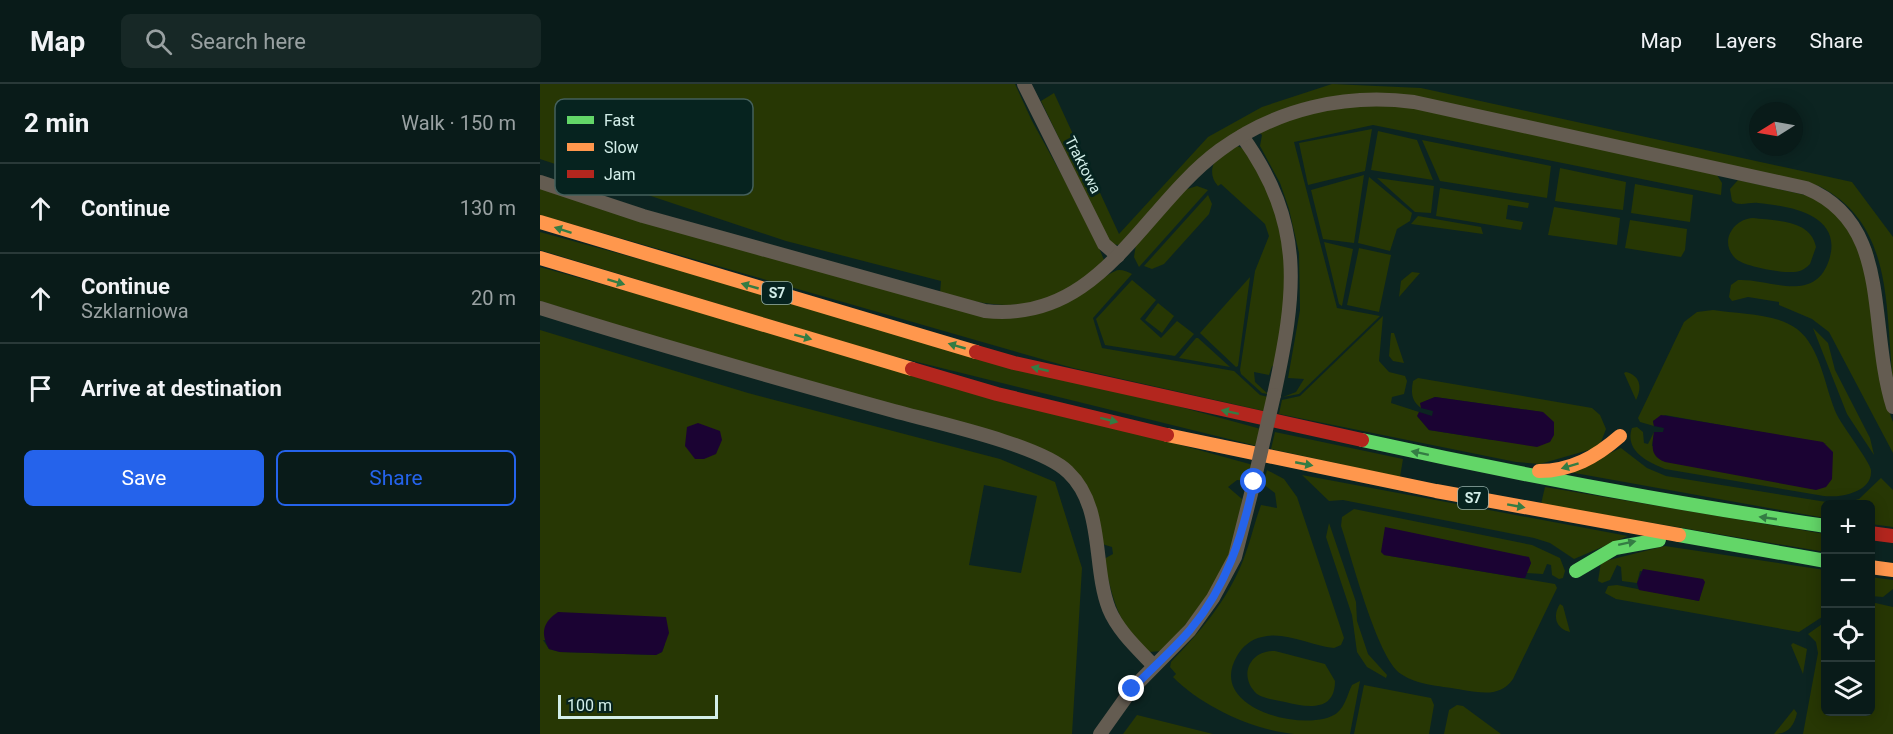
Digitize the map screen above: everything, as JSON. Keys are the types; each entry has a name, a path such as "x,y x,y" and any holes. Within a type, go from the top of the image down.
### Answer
{"highway":[{"name":"S7","path":"540,222 1014,363 1478,466 1730,512 1821,525"},
{"name":"S7","path":"540,258 997,394 1226,449 1436,491 1821,560"},
{"path":"1478,466 1544,471 1560,469 1592,458 1620,436"},
{"path":"1226,449 1293,477"},
{"path":"1875,534 1893,536"},
{"path":"1576,571 1612,547 1633,541 1721,543"},
{"path":"1875,568 1893,570"}],"street":[{"name":"Traktowa","path":"1024,84 1104,244 1118,255"},
{"path":"579,195 643,216 985,311 1019,311 1052,303 1095,279 1199,168 1242,135 1280,117 1319,105 1396,100 1822,193 1853,212 1876,245 1883,269 1886,369 1893,407"},
{"path":"1100,734 1114,712 1196,623 1227,575 1241,539 1290,314 1290,253 1276,197 1262,166 1242,135"},
{"path":"540,182 555,187"},
{"path":"540,308 975,433 1047,457 1059,464 1077,482 1087,499 1101,579 1110,611 1132,643 1154,666"}],"green space":[{"path":"540,84 1015,84 1032,121 1091,228 1104,260 1072,288 1055,296 1023,304 991,304 940,294 941,281 786,241 648,195 753,195 753,99 555,99 555,164 540,159"},
{"path":"1332,84 1421,88 1852,182 1893,237 1893,383 1886,296 1873,244 1861,222 1843,202 1819,186 1406,96 1258,121 1119,245 1110,244 1041,101 1054,93 1119,234 1208,137 1262,107"},
{"path":"1352,105 1415,107 1717,175 1722,183 1721,195 1373,125 1294,142 1337,308 1380,316 1299,394 1283,397 1296,392 1304,379 1288,378 1300,310 1299,253 1289,209 1280,183 1260,146 1262,135 1259,132 1286,119"},
{"path":"1372,129 1365,171 1308,185 1299,143"},
{"path":"1378,131 1417,140 1433,180 1371,170"},
{"path":"1422,140 1551,166 1547,198 1440,181"},
{"path":"1237,146 1247,152 1257,165 1265,183 1278,225 1287,275 1287,297 1275,367 1272,366 1269,375 1254,372 1255,382 1268,394 1262,393 1241,374 1240,370 1255,271 1269,236 1265,224 1221,184 1218,186 1212,173 1216,159"},
{"path":"1560,168 1626,182 1623,210 1555,201"},
{"path":"1364,175 1354,243 1323,239 1311,190"},
{"path":"1369,177 1412,213 1410,221 1397,229 1390,251 1358,243"},
{"path":"1377,178 1434,186 1431,213 1415,212"},
{"path":"1738,180 1819,198 1865,236 1872,249 1878,276 1886,403 1893,422 1893,453 1829,332 1812,319 1779,305 1779,302 1748,297 1732,301 1729,297 1731,285 1738,280 1788,286 1811,283 1821,275 1828,263 1831,247 1829,234 1812,216 1785,207 1758,203 1738,204 1732,201 1730,189"},
{"path":"1635,184 1693,195 1690,222 1631,213"},
{"path":"540,186 555,190 555,195 571,195 987,316 1022,316 1056,308 1072,300 1114,271 1124,271 1132,274 1093,318 1102,348 1234,371 1260,395 1268,397 1264,411 1073,368 540,215"},
{"path":"1197,186 1208,190 1139,267 1134,257 1136,244 1184,190"},
{"path":"1440,188 1529,203 1528,208 1508,205 1506,219 1523,222 1521,230 1436,216"},
{"path":"1208,195 1212,204 1209,214 1164,264 1152,269 1144,266"},
{"path":"1554,207 1620,218 1617,245 1548,235"},
{"path":"1418,216 1481,227 1483,234 1411,224"},
{"path":"1753,218 1791,223 1807,231 1816,247 1810,264 1799,271 1781,272 1754,267 1735,258 1728,245 1730,232 1740,222"},
{"path":"1630,220 1687,229 1685,250 1681,257 1625,248"},
{"path":"540,232 1261,429 1257,446 881,353 540,250"},
{"path":"1324,242 1353,249 1342,306 1339,304"},
{"path":"1359,248 1391,255 1379,312 1347,305"},
{"path":"540,267 1253,465 1249,481 1237,480 1228,487 1242,499 1239,522 1225,564 1191,618 1161,651 1150,652 1131,634 1118,611 1104,559 1113,554 1112,547 1102,544 1072,467 540,301"},
{"path":"1412,272 1420,273 1399,297 1401,281"},
{"path":"1250,277 1238,366 1236,367 1200,333"},
{"path":"1132,280 1156,300 1140,319 1161,338 1177,321 1194,334 1175,356 1105,345 1096,319"},
{"path":"1158,303 1174,316 1162,333 1145,320"},
{"path":"1713,310 1779,320 1797,329 1805,337 1812,346 1822,369 1837,415 1871,470 1867,484 1854,492 1838,496 1824,496 1665,469 1645,459 1634,449 1630,436 1632,428 1637,427 1643,432 1644,443 1648,444 1654,432 1652,446 1827,444 1665,415 1653,421 1654,426 1640,422 1638,418 1684,322 1697,312"},
{"path":"1383,316 1379,361 1389,372 1405,376 1407,381 1404,394 1392,397 1391,403 1419,412 1418,417 1429,430 1492,440 1542,412 1435,397 1421,403 1421,408 1415,402 1412,393 1413,381 1418,378 1592,408 1600,415 1606,429 1599,447 1540,464 1516,462 1279,414 1282,400 1300,396"},
{"path":"1813,328 1828,343 1835,370 1870,438 1874,455 1847,414"},
{"path":"540,330 748,393 1000,459 1055,482 1082,568 1072,734 540,734","holes":["984,485 1037,496 1021,573 969,565","543,640 665,644 662,652 656,655 560,652 549,649"]},
{"path":"1391,333 1394,333 1404,363 1393,361 1389,356"},
{"path":"1198,338 1230,367 1179,358"},
{"path":"1624,373 1635,376 1639,383 1636,400"},
{"path":"1275,432 1403,459 1400,477 1271,449"},
{"path":"1621,448 1647,468 1666,476 1821,501 1821,517 1569,472"},
{"path":"1267,470 1284,479 1297,497 1344,638 1341,645 1334,648 1280,636 1254,640 1237,656 1231,675 1235,691 1247,703 1265,713 1305,721 1324,719 1337,713 1352,685 1360,681 1350,734 1294,734 1278,732 1245,722 1198,698 1173,677 1176,674 1170,667 1171,662 1211,616 1236,577 1261,505 1277,508 1275,493 1263,484"},
{"path":"1302,475 1628,536 1574,559 1550,543 1534,538 1343,500 1329,501"},
{"path":"1881,478 1893,490 1893,527 1875,525 1875,500 1855,500"},
{"path":"1545,487 1821,533 1821,551 1541,504"},
{"path":"1354,509 1532,545 1560,558 1565,571 1563,578 1559,579 1552,575 1551,565 1547,564 1543,574 1526,573 1531,563 1384,555 1555,584 1557,588 1508,685 1497,691 1484,693 1431,685 1408,678 1392,664 1374,629 1341,526 1342,517"},
{"path":"1329,523 1356,602 1357,621 1368,654 1387,675 1386,678 1367,667 1357,652 1352,615 1326,537"},
{"path":"1665,546 1821,569 1821,618 1799,632 1616,599 1605,593 1608,586 1617,585 1699,601 1704,580 1640,571 1637,583 1622,581 1621,567 1617,565 1610,580 1602,583 1598,581 1601,562"},
{"path":"1875,578 1893,580 1893,589 1883,597 1875,596"},
{"path":"1875,603 1893,607 1893,734 1803,734 1818,653 1816,642 1808,634 1821,625 1821,716 1875,716"},
{"path":"1560,604 1563,606 1570,632 1561,628 1557,621 1556,613"},
{"path":"1793,643 1807,649 1803,674 1791,645"},
{"path":"1275,651 1325,664 1335,681 1334,691 1330,698 1325,703 1310,706 1270,699 1257,694 1248,680 1249,666 1259,655"},
{"path":"1364,685 1431,698 1434,705 1429,734 1354,734"},
{"path":"1457,705 1463,706 1501,734 1444,734 1449,710"},
{"path":"1794,709 1797,713 1792,725 1783,733 1774,734"},
{"path":"1137,715 1213,734 1123,734"}],"shaded area":[{"path":"1435,397 1543,412 1554,422 1554,435 1550,442 1537,447 1429,430 1417,416 1419,412 1432,416 1433,411 1421,408 1420,403"},
{"path":"1661,415 1823,442 1833,452 1832,479 1826,487 1816,490 1665,462 1654,454 1653,447 1654,432 1663,432 1664,428 1654,426 1653,421"},
{"path":"698,423 720,431 722,440 716,454 704,459 695,459 685,446 687,427"},
{"path":"1385,527 1529,557 1531,563 1525,578 1521,578 1384,555 1381,552"},
{"path":"1643,569 1703,579 1705,582 1699,601 1639,590 1637,583"},
{"path":"558,612 666,617 669,633 662,652 656,655 560,652 549,649 544,638 546,624"}],"traffic: fast":[{"path":"1362,440 1593,487 1821,525"},
{"path":"1679,535 1821,560"},
{"path":"1576,571 1615,548 1659,540"}],"traffic: slow":[{"path":"540,222 976,352"},
{"path":"540,258 912,369"},
{"path":"1167,435 1436,491 1679,535"},
{"path":"1539,471 1562,468 1582,461 1602,450 1620,436"},
{"path":"1875,568 1893,570"}],"traffic: jam":[{"path":"976,352 1014,363 1362,440"},
{"path":"912,369 997,394 1167,435"},
{"path":"1875,534 1893,536"}],"route":[{"path":"1132,689 1190,630 1227,575 1241,539 1254,482"}]}
